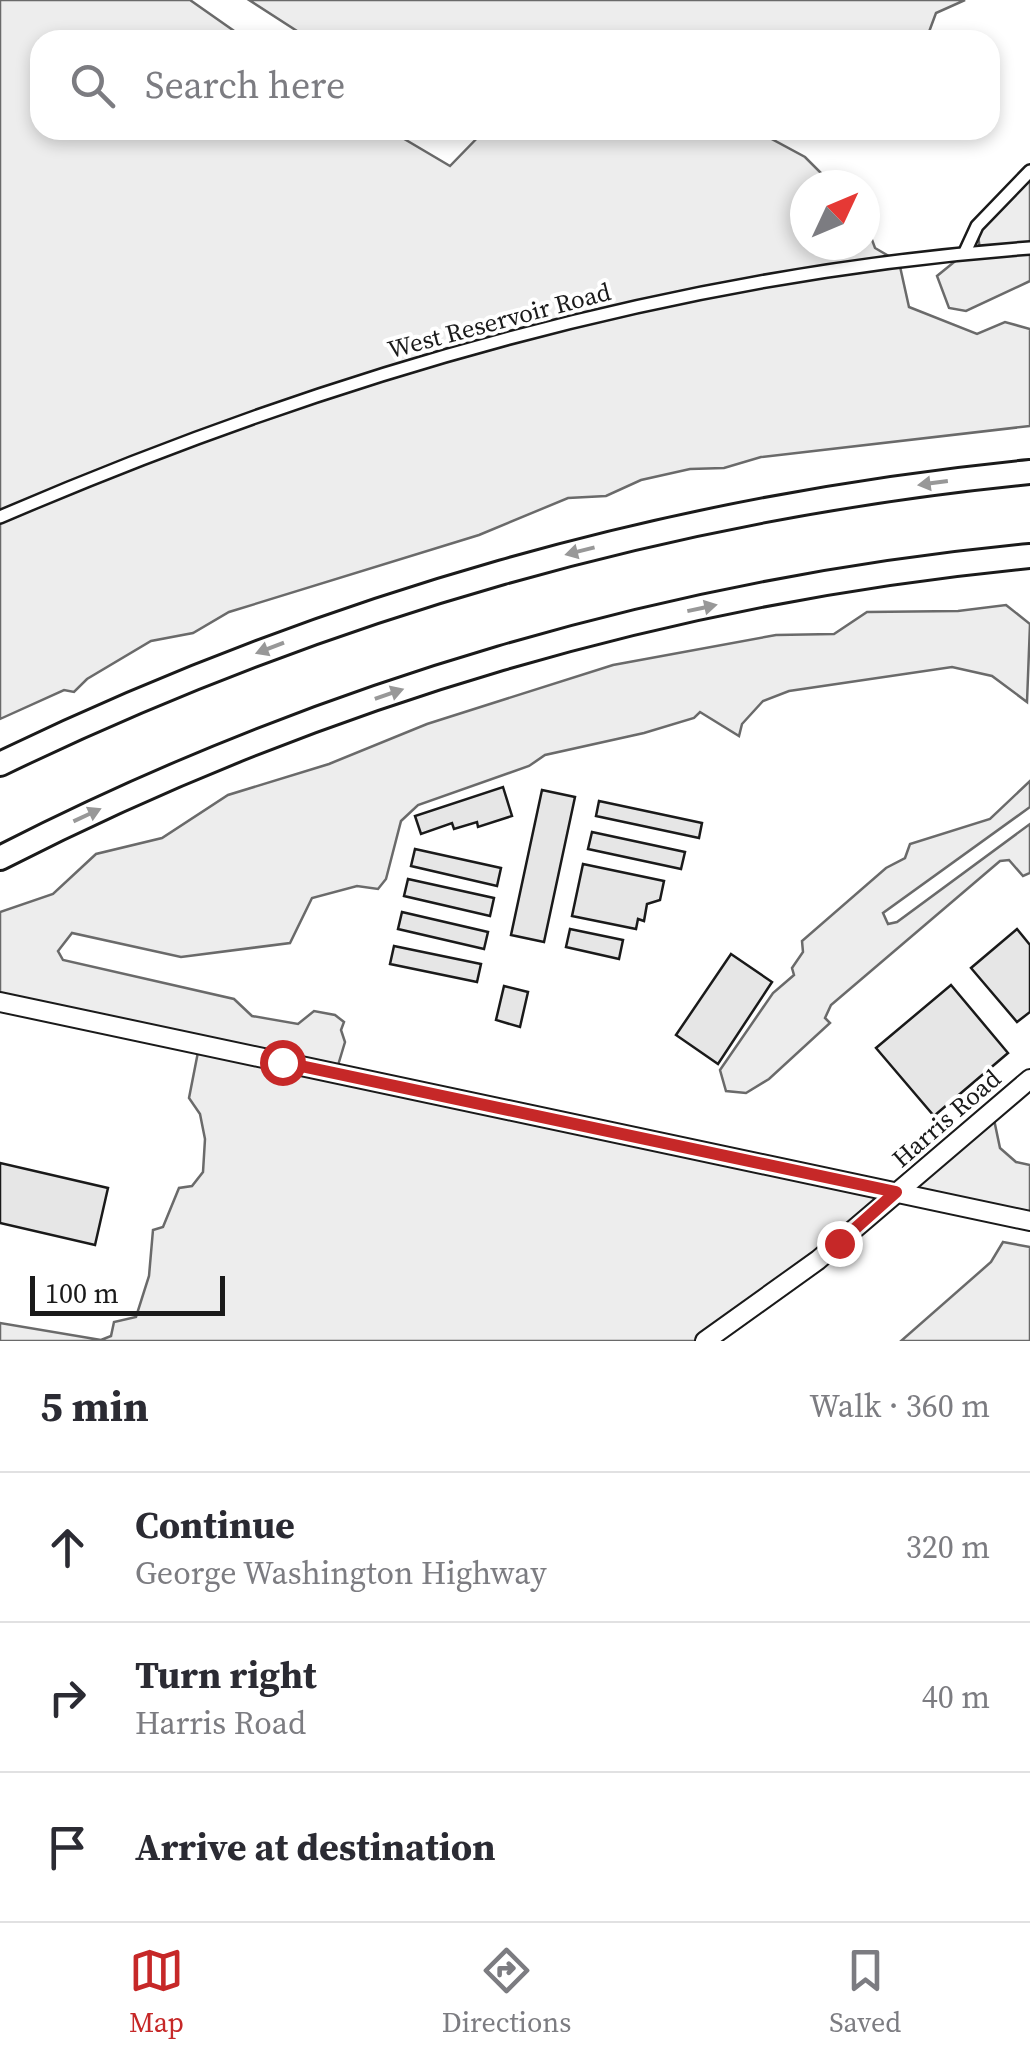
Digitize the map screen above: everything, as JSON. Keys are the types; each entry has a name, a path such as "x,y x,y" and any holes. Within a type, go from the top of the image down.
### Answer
{"highway":[{"path":"0,764 232,662 487,576 733,516 875,491 1030,472"},
{"path":"0,858 239,749 508,656 644,621 798,589 1030,556"}],"main road":[{"path":"0,1002 1030,1221"},
{"name":"Harris Road","path":"705,1341 808,1268 1030,1079"}],"street":[{"path":"965,252 977,226 1030,171"},
{"name":"West Reservoir Road","path":"0,517 167,447 459,352 754,284 965,252 1030,248"}],"shaded area":[{"path":"0,0 190,0 233,30 30,30 30,140 406,140 450,166 475,140 773,140 805,157 818,170 790,170 790,260 880,260 880,251 899,262 909,307 977,334 1005,322 1030,329 1030,426 761,457 724,468 690,469 641,480 606,496 568,498 479,535 229,612 193,633 151,641 87,679 74,692 64,690 0,719"},
{"path":"249,0 965,0 936,13 930,30 296,30"},
{"path":"1030,170 1030,281 966,311 949,308 937,276 959,258 980,250 977,228"},
{"path":"1006,605 1030,624 1027,702 992,676 952,667 789,691 763,701 742,724 739,736 700,712 694,718 644,733 545,755 529,766 418,805 401,821 386,879 378,889 357,886 312,898 290,943 181,957 72,933 58,951 63,960 234,999 252,1016 298,1024 314,1011 335,1015 344,1022 341,1030 345,1042 336,1072 880,1192 884,1206 702,1341 0,1341 0,1323 101,1340 111,1336 114,1322 136,1317 149,1276 153,1230 163,1227 179,1188 192,1186 203,1172 205,1139 200,1114 189,1098 199,1047 0,1004 0,912 53,894 96,854 162,838 228,795 329,764 427,724 613,665 776,635 834,634 867,612 958,611"},
{"path":"1030,781 1030,807 883,913 888,924 897,922 1030,824 1030,873 1023,876 1009,860 1000,861 831,1005 825,1018 830,1023 769,1079 746,1093 726,1091 720,1070 773,993 794,975 792,968 803,952 802,941 886,868 905,858 910,844 990,819"},
{"path":"992,1110 1000,1148 1016,1162 1030,1165 1030,1222 901,1191"},
{"path":"1003,1242 1030,1247 1030,1341 901,1341 991,1262"}],"building":[{"path":"503,787 512,816 478,827 477,822 454,829 452,823 421,834 415,816"},
{"path":"542,790 575,797 544,942 511,935"},
{"path":"599,801 702,823 699,838 596,816"},
{"path":"592,832 685,852 681,869 588,849"},
{"path":"415,849 501,868 497,886 411,866"},
{"path":"583,864 664,881 660,900 647,904 644,921 638,919 636,929 572,916"},
{"path":"408,879 494,898 490,916 404,896"},
{"path":"402,912 488,932 484,949 398,929"},
{"path":"570,929 623,940 619,959 566,947"},
{"path":"1017,929 1030,945 1030,1012 1017,1022 971,968"},
{"path":"394,946 481,964 477,982 390,964"},
{"path":"731,954 772,982 718,1064 676,1035"},
{"path":"951,985 1008,1053 934,1116 876,1048"},
{"path":"504,986 528,992 520,1027 496,1020"},
{"path":"0,1163 108,1188 95,1245 0,1223"}],"route":[{"path":"282,1062 896,1192 839,1243"}]}
